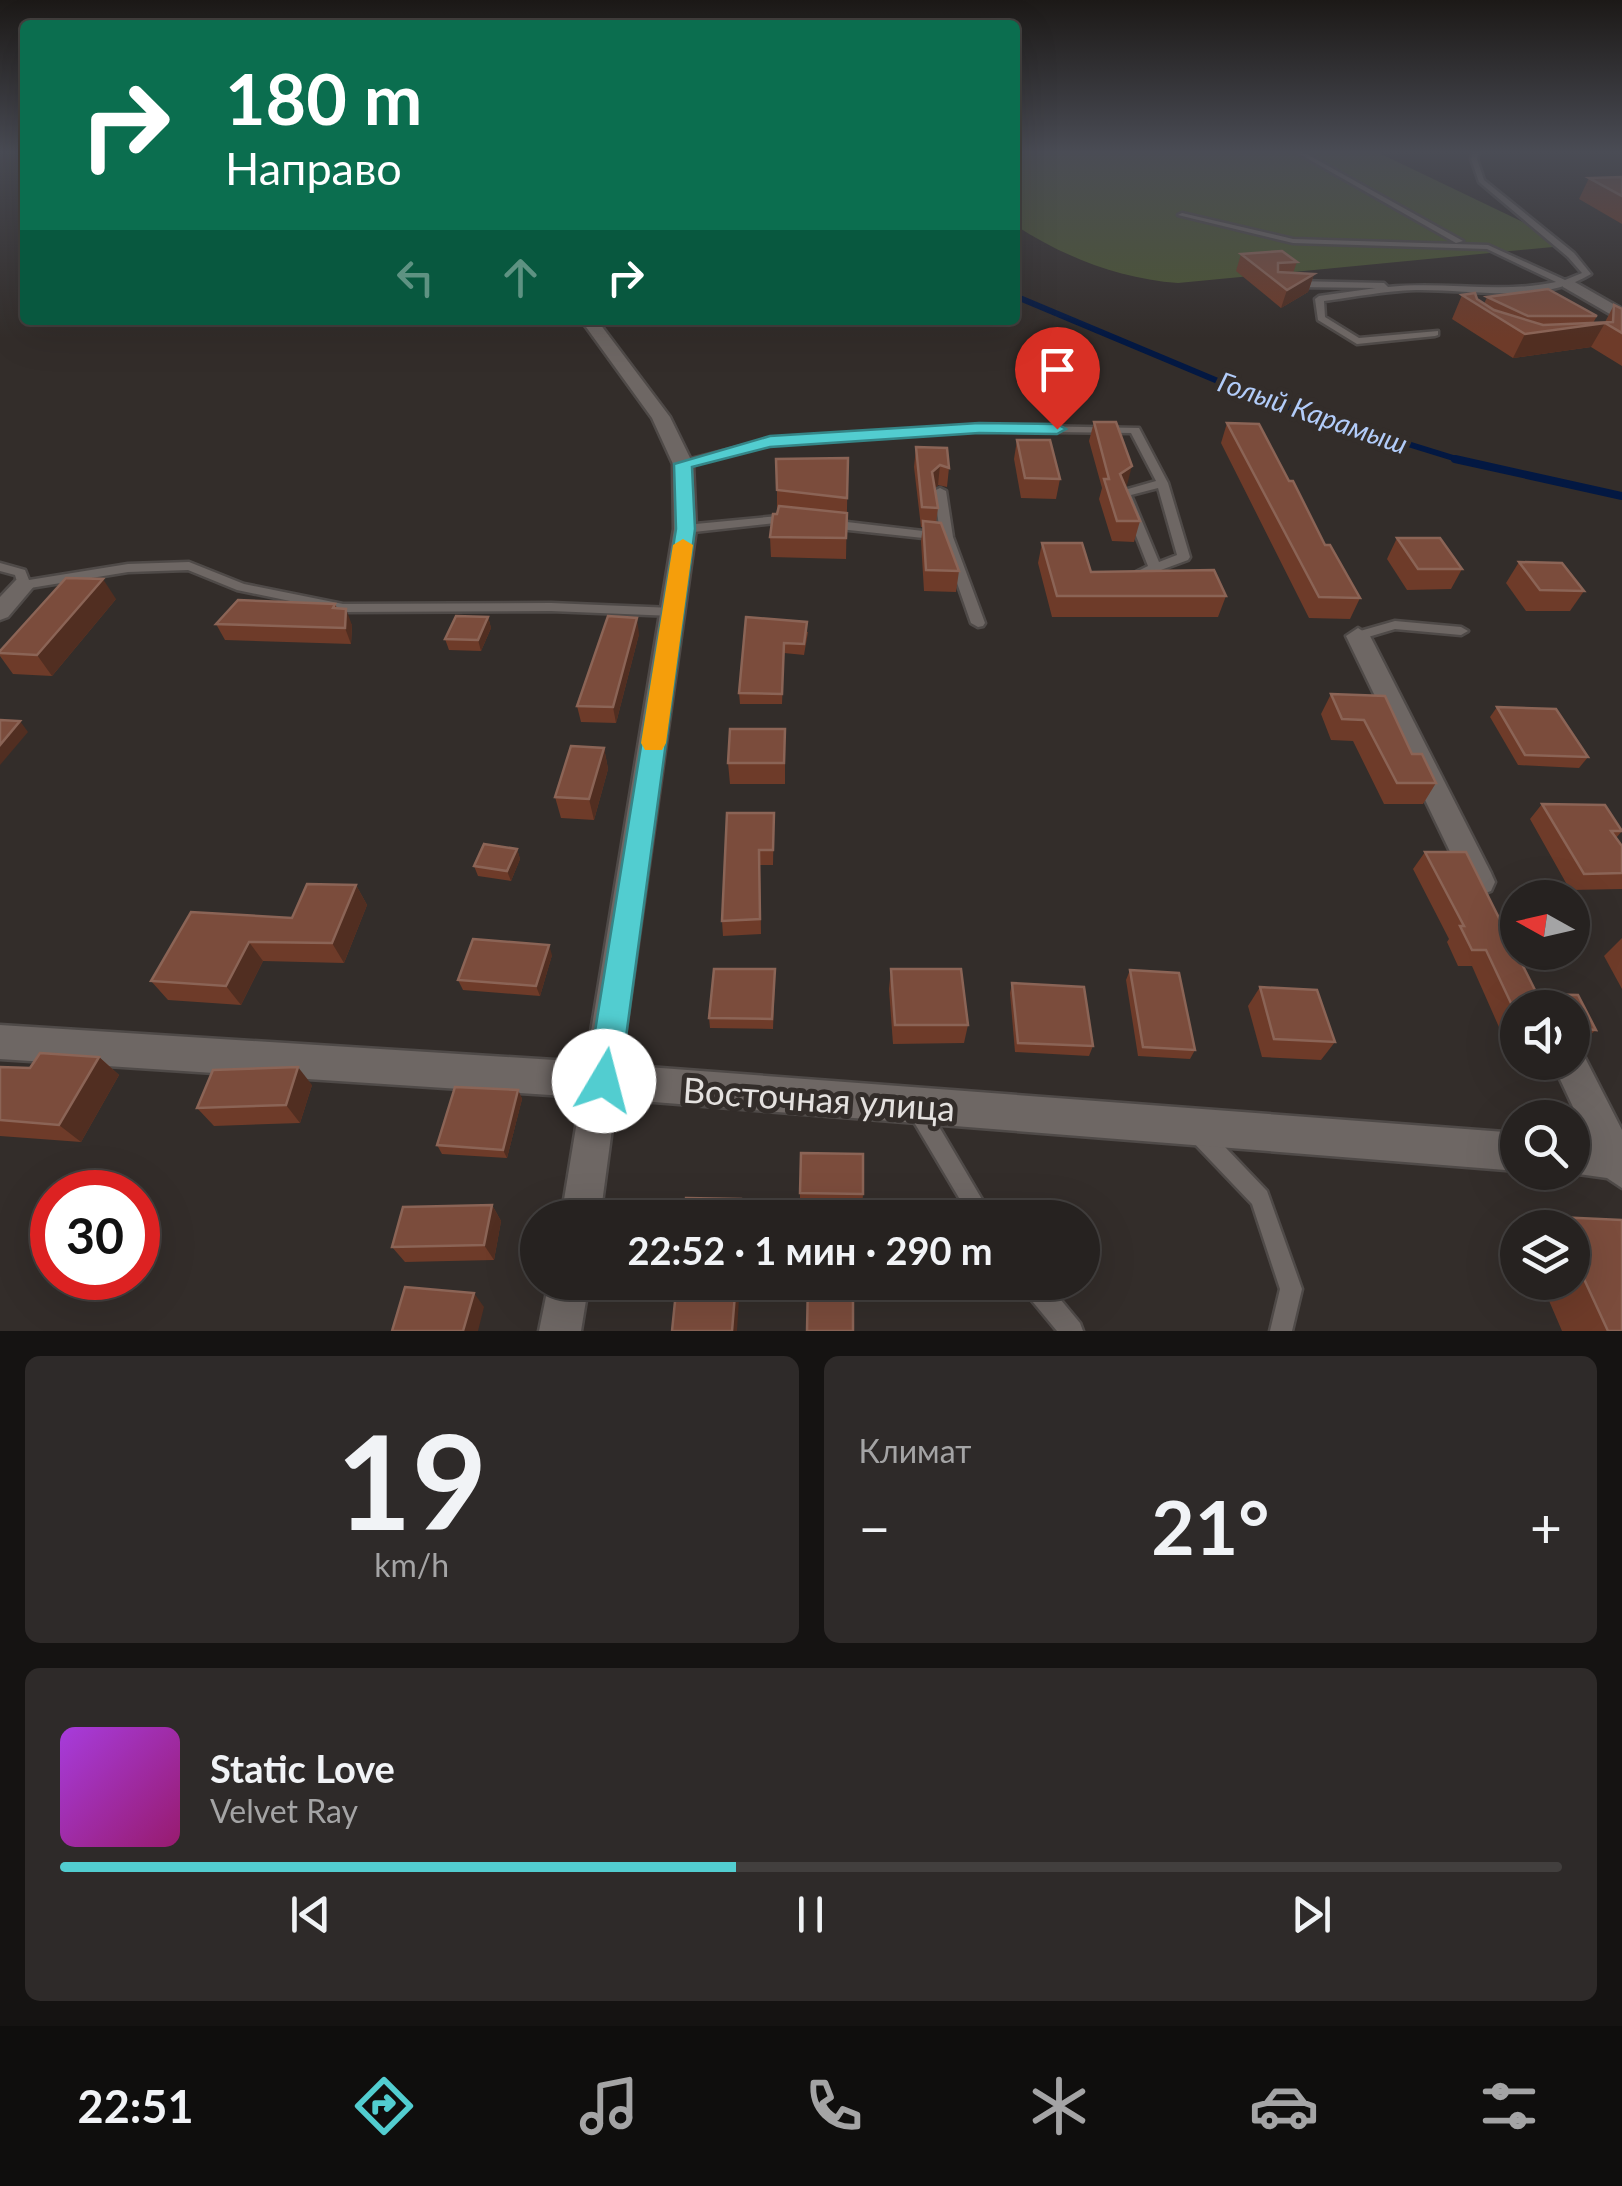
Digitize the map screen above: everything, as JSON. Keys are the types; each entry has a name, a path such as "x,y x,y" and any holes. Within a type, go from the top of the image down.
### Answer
{"street":[{"path":"1568,284 1622,316"},
{"path":"583,1200 686,529 683,464 662,417 593,325"},
{"path":"0,612 24,585"},
{"path":"1358,636 1489,901"},
{"name":"Восточная улица","path":"0,1042 604,1081 1500,1151"},
{"path":"1578,1080 1620,1164"},
{"path":"1590,1160 1620,1164"},
{"path":"560,1331 565,1300"}],"lane":[{"path":"1410,214 1464,244"},
{"path":"1278,285 1360,283 1404,288 1517,289 1568,284 1587,274 1572,255 1522,214"},
{"path":"1182,215 1293,242 1464,244 1512,256 1568,284"},
{"path":"1404,288 1319,299 1320,318 1358,342 1435,333"},
{"path":"1472,289 1472,304"},
{"path":"1517,289 1535,297"},
{"path":"683,464 770,442 979,428 1135,430 1162,483 1184,557 1138,574"},
{"path":"1155,568 1125,493 1162,483"},
{"path":"940,491 947,537 978,623"},
{"path":"686,529 780,518 798,520"},
{"path":"817,522 947,537"},
{"path":"0,566 22,573 24,585 128,568 189,566 241,587 343,608 551,607 673,612"},
{"path":"1358,636 1395,626 1461,630"},
{"path":"915,1105 972,1200"},
{"path":"1192,1127 1260,1198 1292,1289 1281,1331"},
{"path":"1045,1300 1072,1331"}],"green space":[{"path":"1020,214 1506,214 1550,235 1553,247 1178,283 1135,277 1053,247 1020,228"}],"building":[{"path":"1282,251 1297,262 1278,263 1278,272 1314,274 1287,290 1241,254"},
{"path":"1548,289 1597,316 1528,316 1487,297"},
{"path":"1475,293 1477,299 1494,310 1543,325 1613,322 1614,305 1622,309 1622,333 1605,323 1525,334 1462,295"},
{"path":"1094,422 1116,422 1132,466 1120,474 1140,521 1117,521 1104,479 1109,479"},
{"path":"1227,423 1259,424 1325,545 1330,545 1360,598 1319,597"},
{"path":"1017,440 1050,440 1060,479 1025,478"},
{"path":"916,447 947,448 949,468 940,465 932,472 938,508 922,507"},
{"path":"848,458 847,498 777,490 776,459"},
{"path":"779,506 847,513 846,538 770,537 773,514 777,514"},
{"path":"923,521 941,523 959,571 926,570"},
{"path":"1397,538 1440,538 1462,569 1418,569"},
{"path":"1042,543 1082,543 1091,572 1214,570 1226,596 1057,596"},
{"path":"1519,562 1562,563 1584,591 1540,590"},
{"path":"66,578 103,579 37,655 0,653 0,651"},
{"path":"238,600 335,604 333,608 346,609 345,628 216,624"},
{"path":"456,616 488,617 478,640 445,639"},
{"path":"608,616 637,618 613,707 577,706"},
{"path":"746,617 807,622 804,644 784,643 782,694 739,693"},
{"path":"1331,694 1385,696 1412,754 1422,754 1436,783 1397,783 1364,720 1342,719"},
{"path":"1497,707 1556,709 1588,757 1525,755"},
{"path":"0,720 20,721 0,745"},
{"path":"730,729 785,729 784,763 728,763"},
{"path":"571,746 604,748 589,799 555,797"},
{"path":"1542,804 1605,805 1622,831 1611,831 1622,846 1622,873 1584,874"},
{"path":"727,813 774,813 773,850 759,850 760,919 722,921"},
{"path":"484,844 517,849 507,871 474,866"},
{"path":"1425,852 1466,852 1500,920 1500,970 1525,970 1535,990 1505,990 1486,950 1472,950 1460,926 1464,926"},
{"path":"307,884 356,885 332,943 249,942 226,986 151,981 191,912 292,918"},
{"path":"473,939 549,945 536,986 458,980"},
{"path":"714,969 775,969 772,1019 709,1018"},
{"path":"891,969 961,969 968,1025 895,1025"},
{"path":"1130,970 1179,973 1195,1050 1143,1047"},
{"path":"1012,983 1084,987 1093,1046 1018,1043"},
{"path":"1260,987 1317,990 1335,1042 1274,1039"},
{"path":"40,1053 99,1057 59,1125 0,1120 0,1067 30,1068"},
{"path":"298,1067 286,1105 197,1108 213,1070"},
{"path":"455,1087 518,1090 503,1150 437,1145"},
{"path":"801,1153 863,1154 863,1194 800,1193"},
{"path":"686,1198 741,1199 741,1200"},
{"path":"492,1205 484,1245 392,1247 403,1207"},
{"path":"1590,1219 1622,1220 1622,1331 1608,1331 1590,1292"},
{"path":"405,1287 474,1293 463,1331 392,1331"},
{"path":"675,1300 735,1300 732,1331 672,1331"},
{"path":"808,1300 853,1300 853,1331 807,1331"}],"waterway":[{"name":"Голый Карамыш","path":"1020,298 1256,397 1460,460"},
{"name":"Голый Карамыш","path":"1455,459 1460,460"},
{"name":"Голый Карамыш","path":"1460,460 1622,496"}],"slow traffic":[{"path":"654,743 683,545"}],"route":[{"path":"604,1081 686,529 683,464 770,442 979,428 1057,429"}]}
